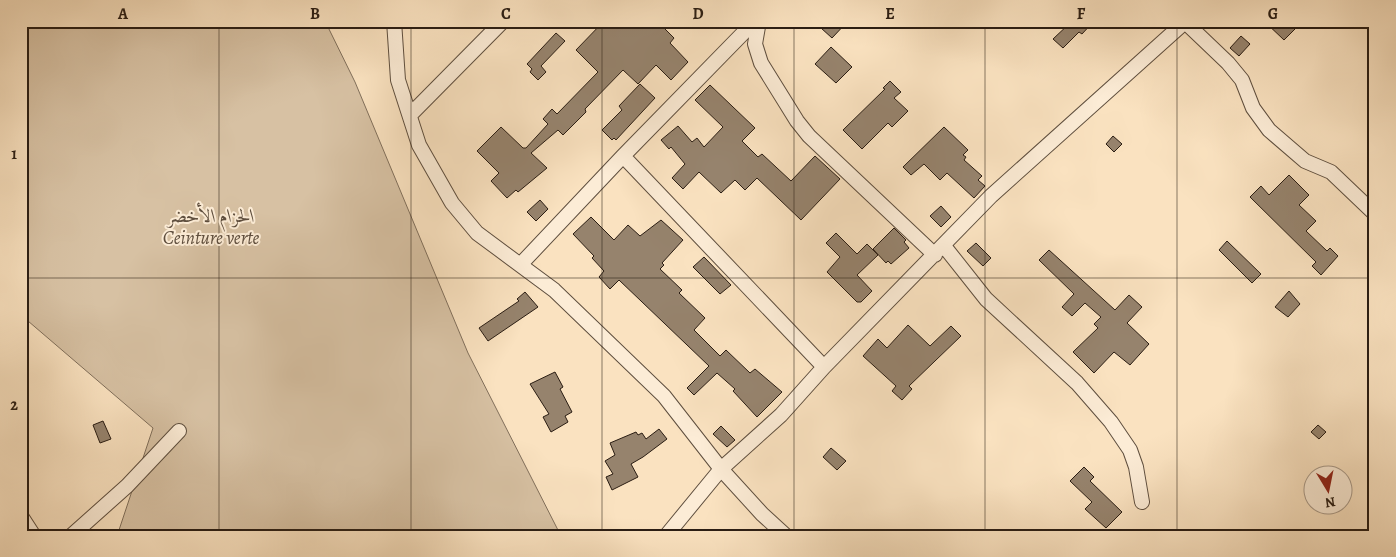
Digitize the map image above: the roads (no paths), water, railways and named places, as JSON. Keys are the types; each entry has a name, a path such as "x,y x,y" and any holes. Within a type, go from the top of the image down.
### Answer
{"street":[{"path":"394,21 398,80 419,146 452,203 477,233 554,290 664,396 721,469 762,514 786,536"},
{"path":"410,115 503,21"},
{"path":"520,265 755,21"},
{"path":"759,21 755,44 761,63 796,121 809,136 939,250 986,299 1077,383 1111,422 1130,450 1136,467 1142,502"},
{"path":"666,536 721,469 781,415 824,367 991,196 1185,22 1228,63 1242,80 1253,108 1269,130 1305,161 1331,172 1375,214"},
{"path":"623,156 824,367"},
{"path":"71,536 127,486 179,431"},
{"path":"21,516 34,536"}],"park label":[{"name":"الحزام الأخضر Ceinture verte","path":"211,227"}]}
